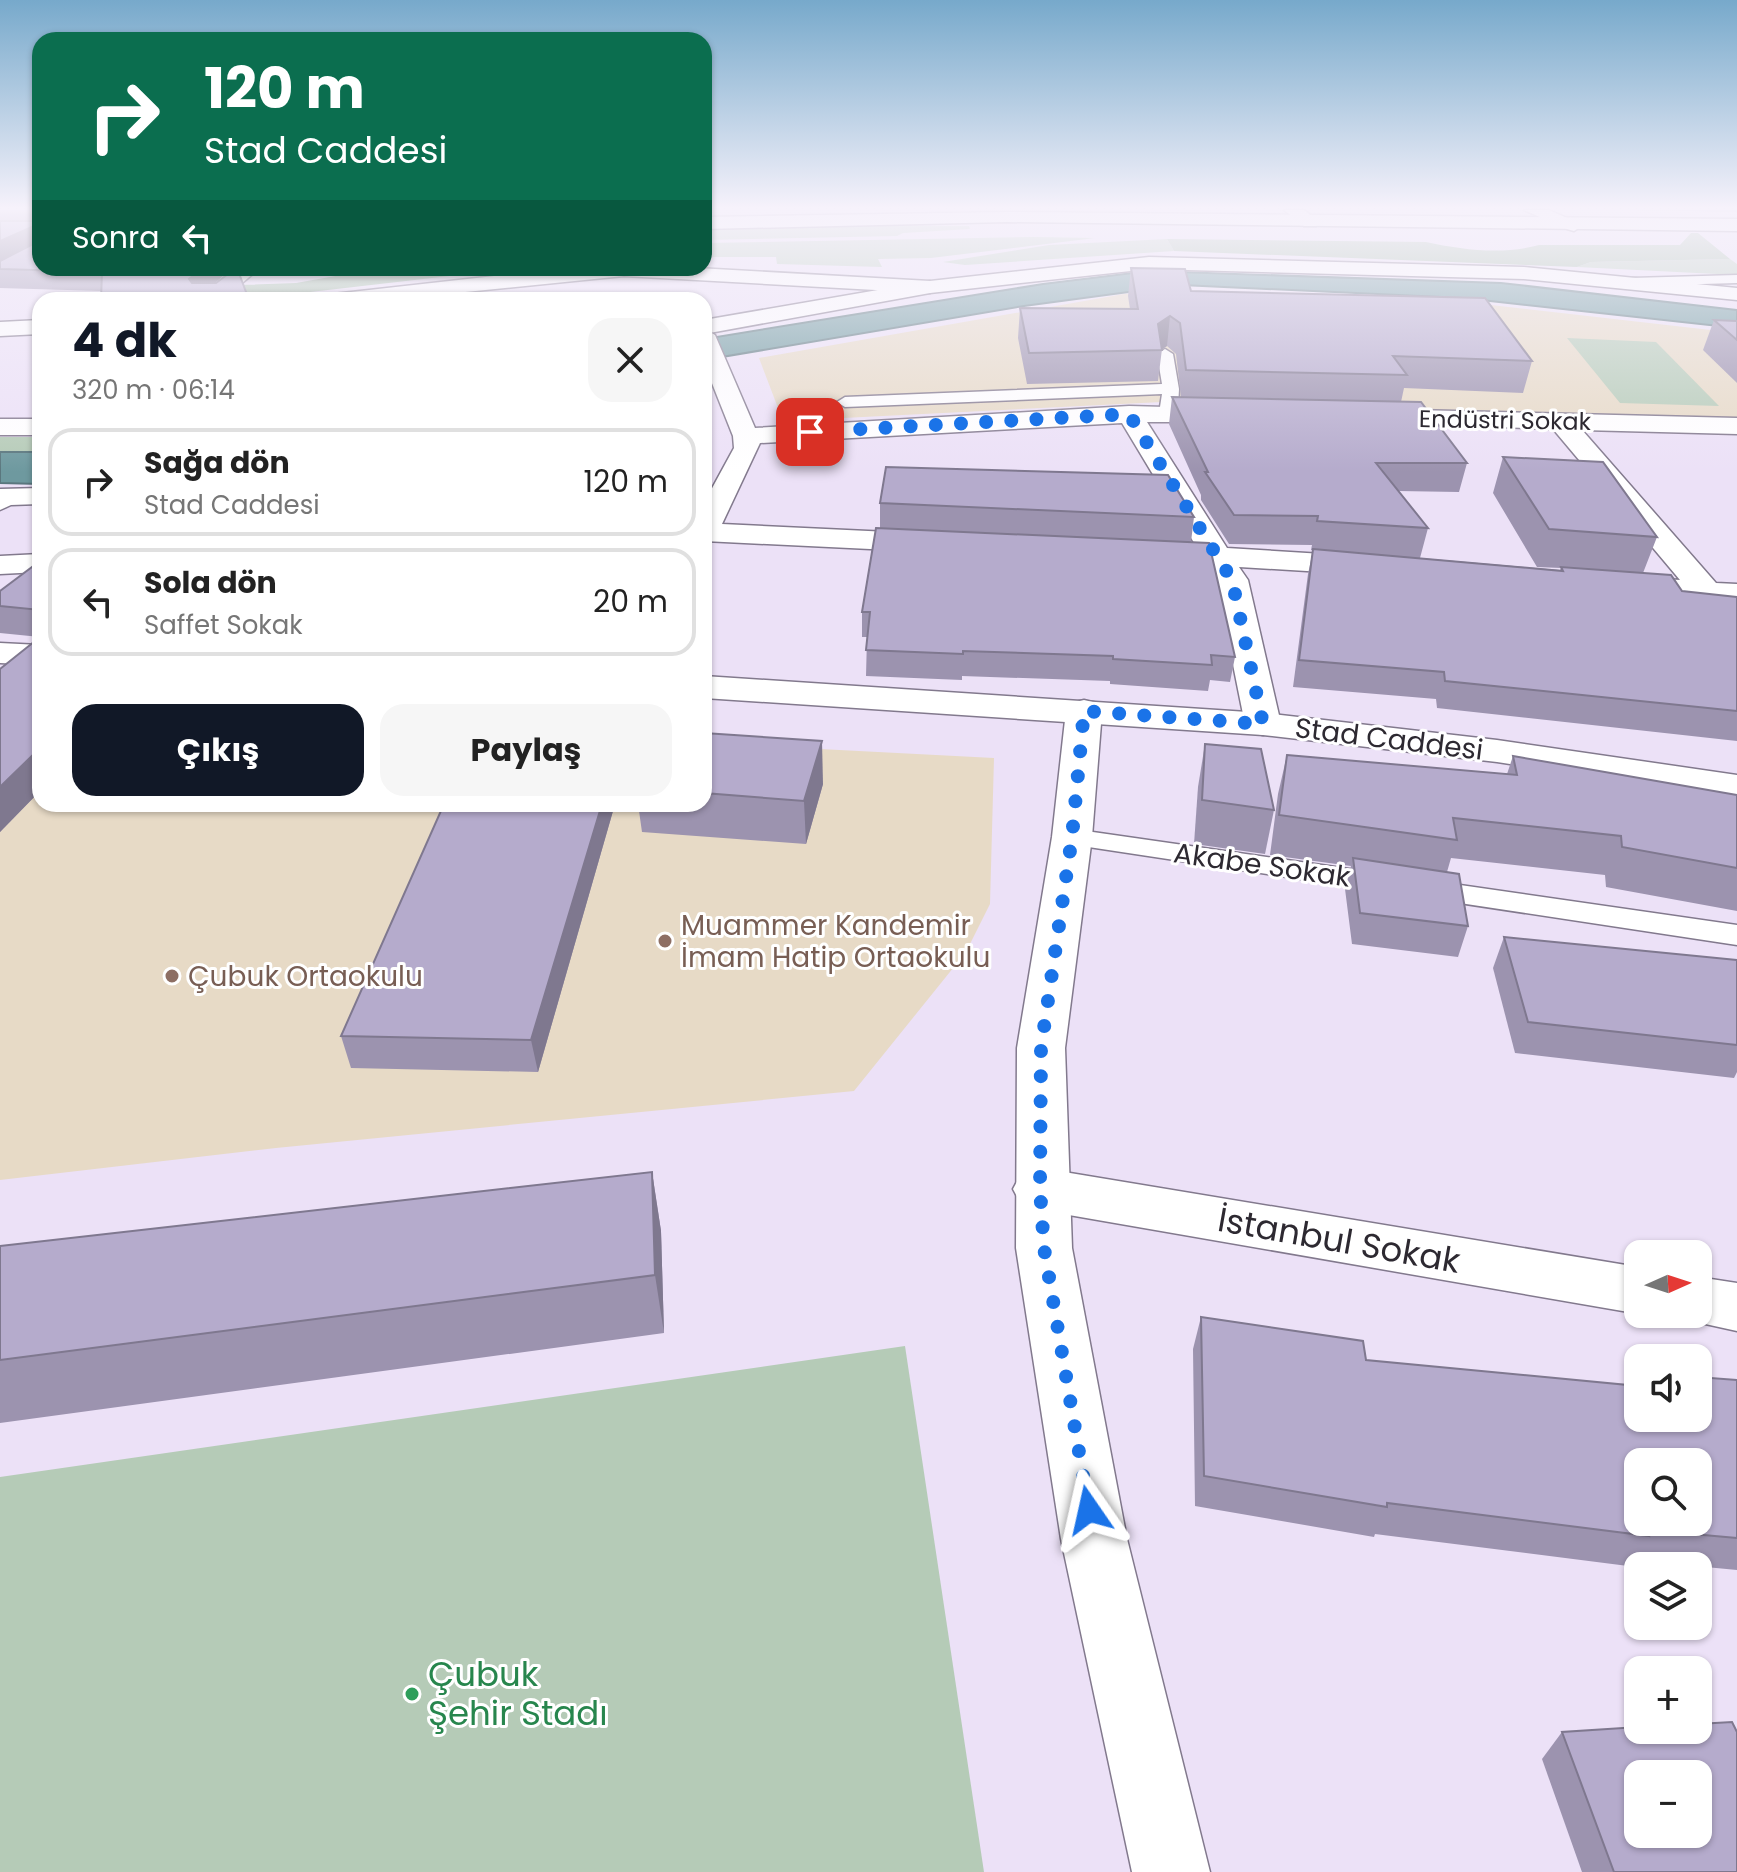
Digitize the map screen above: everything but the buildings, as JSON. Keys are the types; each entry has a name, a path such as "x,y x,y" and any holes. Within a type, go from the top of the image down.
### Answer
{"street":[{"path":"712,326 871,297"},
{"path":"0,329 32,327"},
{"path":"712,360 746,436 743,461 712,517"},
{"path":"746,436 1129,414 1170,401 1263,415"},
{"path":"1129,414 1232,580 1263,724"},
{"name":"Endüstri Sokak","path":"1357,417 1725,426"},
{"path":"1561,422 1706,591"},
{"path":"1725,426 1737,451"},
{"path":"0,427 32,427"},
{"path":"1,499 32,497"},
{"path":"712,531 954,544"},
{"path":"1125,552 1406,569"},
{"path":"0,565 32,563"},
{"path":"1595,583 1737,594"},
{"path":"0,653 32,655"},
{"name":"Stad Caddesi","path":"712,688 1263,724 1497,751 1737,787"},
{"path":"1084,711 1072,837 1041,1048 1040,1189 1046,1263 1091,1525 1171,1872"},
{"name":"İstanbul Sokak","path":"1040,1189 1624,1289"},
{"path":"1712,1303 1737,1307"}],"lane":[{"path":"845,402 1170,401 1165,354"},
{"name":"Akabe Sokak","path":"1072,837 1737,935"}],"shaded area":[{"path":"961,297 1089,297 712,359 712,338"},
{"path":"1105,297 1340,297 1482,304 1737,333 1737,421 1182,401 783,421 759,358"},
{"path":"1449,297 1627,297 1737,310 1737,328"},
{"path":"1567,338 1656,342 1719,406 1620,403"},
{"path":"0,437 32,437 32,452 0,452"},
{"path":"0,452 32,452 32,484 0,483"},
{"name":"Muammer Kandemir İmam Hatip Ortaokulu","path":"0,703 32,705 32,812 712,812 712,743 994,758 990,904 966,952 854,1091 276,1148 0,1180"},
{"name":"Çubuk Şehir Stadı","path":"905,1346 984,1872 0,1872 0,1477"}],"place":[{"name":"Muammer Kandemir İmam Hatip Ortaokulu","path":"665,941"},
{"name":"Çubuk Ortaokulu","path":"172,976"},
{"name":"Çubuk Şehir Stadı","path":"412,1694"}],"route":[{"path":"810,432 1129,414 1232,580 1263,724 1084,711 1072,837 1041,1048 1040,1189 1044,1248 1089,1510"}]}
